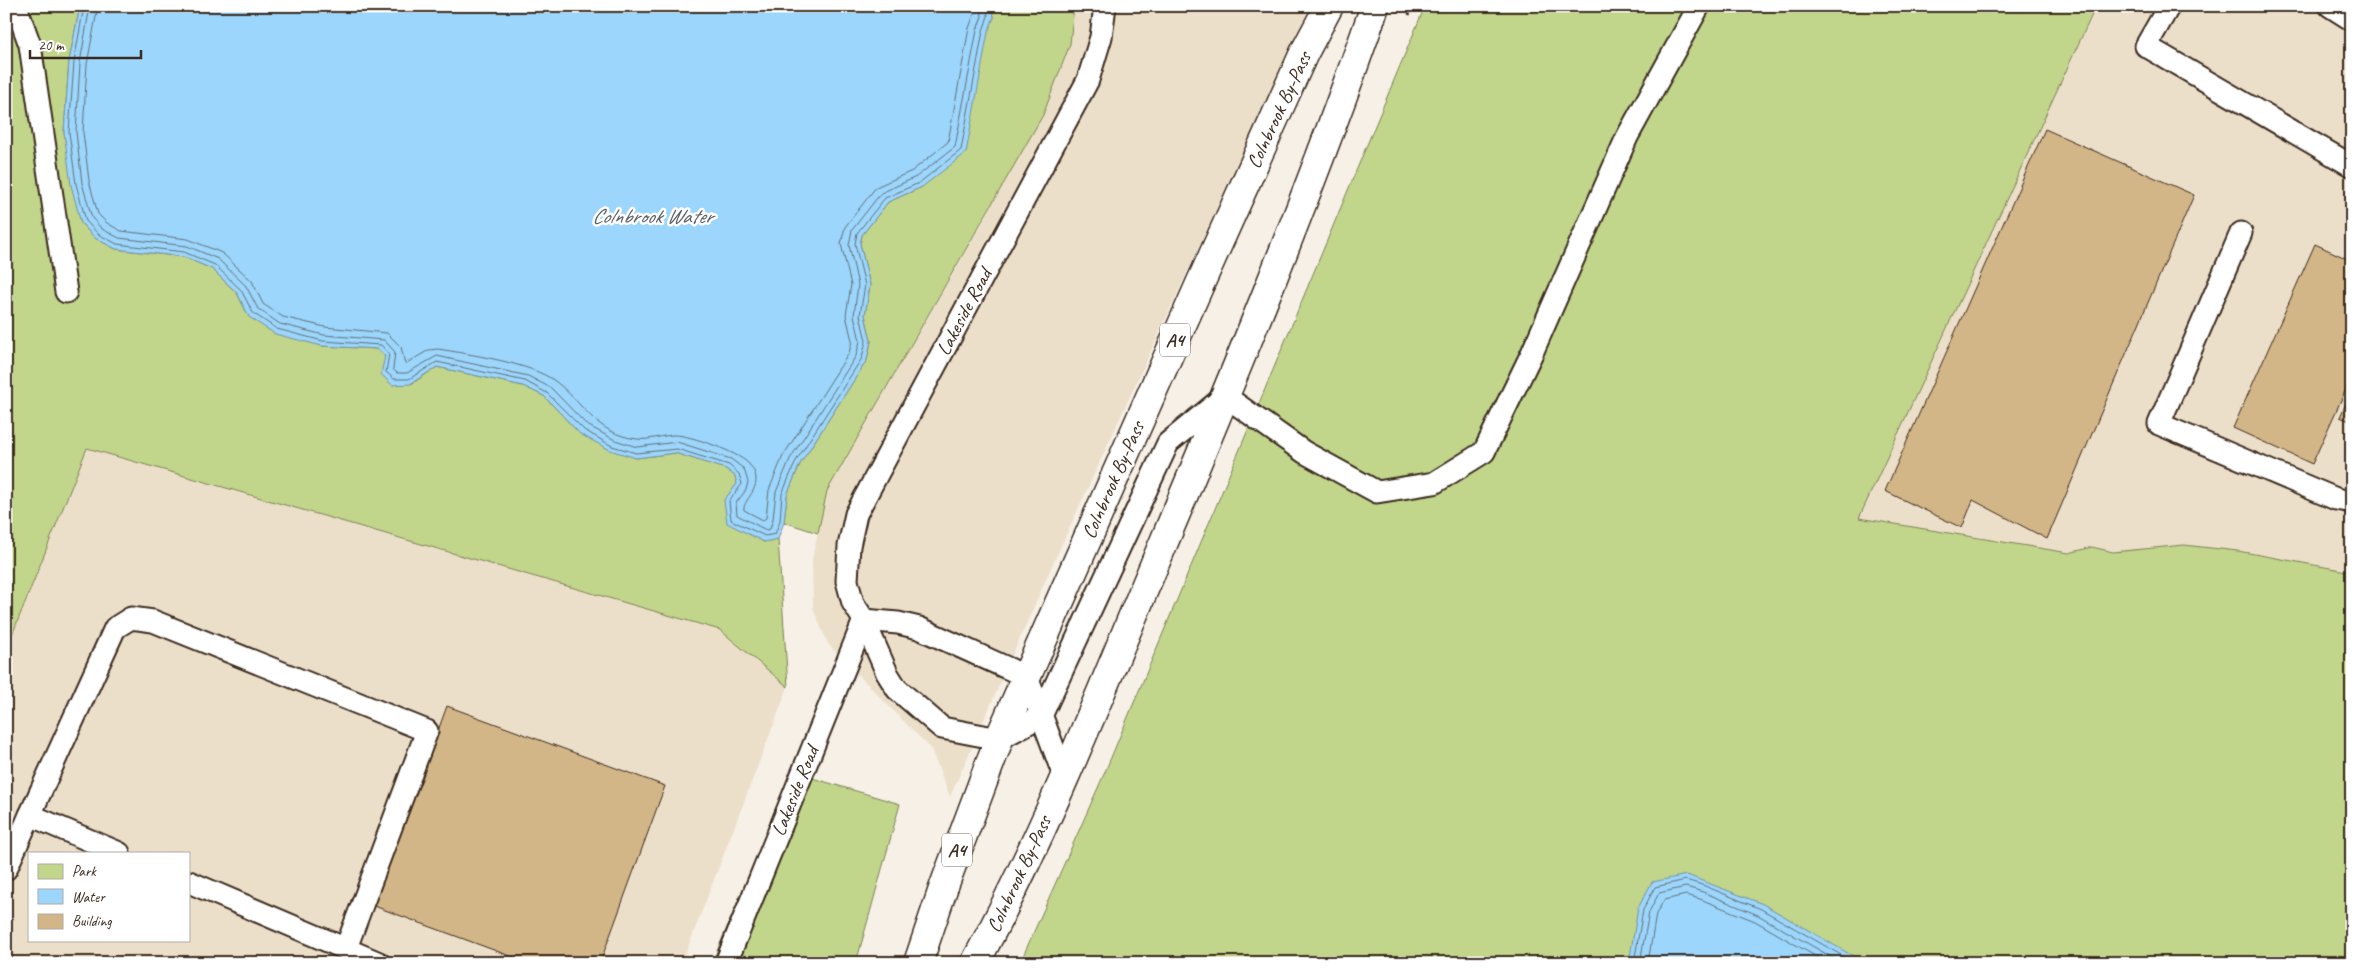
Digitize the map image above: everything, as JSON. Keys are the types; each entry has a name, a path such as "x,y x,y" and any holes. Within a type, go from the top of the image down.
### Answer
{"highway":[{"name":"Colnbrook By-Pass","path":"918,963 944,886 999,739 1236,204 1304,53 1329,6"},
{"name":"Colnbrook By-Pass","path":"976,963 995,927 1064,776 1225,396 1352,71 1375,6"}],"lane":[{"path":"16,6 30,46 66,292"},
{"name":"Lakeside Road","path":"999,739 942,728 897,690 887,673 864,620 853,603 847,581 849,546 856,514 1088,80 1101,37 1105,6"},
{"path":"999,739 1041,716 1168,443 1225,396 1304,452 1376,492 1434,483 1484,452 1532,353 1626,137 1699,6"},
{"path":"2169,6 2146,46 2352,166"},
{"path":"2330,6 2352,20"},
{"path":"2241,233 2159,424 2336,499 2352,502"},
{"path":"6,869 115,628 131,618 153,621 427,731 346,948"},
{"path":"864,620 898,623 920,628 1027,677 1064,776"},
{"name":"Lakeside Road","path":"726,963 864,620"},
{"path":"30,815 117,852"},
{"path":"190,882 378,963"}],"shaded area":[{"path":"1074,6 1310,6 1050,570 950,797 931,749 828,644 813,608 812,560 827,491 988,213 1070,44"},
{"path":"2096,6 2352,6 2352,572 2239,551 2184,545 2113,552 2092,547 2069,553 1858,518"},
{"path":"87,448 720,630 788,687 682,963 6,963 6,650"}],"green space":[{"path":"6,6 80,6 69,61 64,132 81,223 95,238 116,249 184,257 212,269 237,293 249,317 322,346 378,349 411,384 437,367 523,386 544,396 580,434 636,458 675,453 726,469 735,476 737,484 724,500 763,542 778,539 788,687 720,630 87,448 6,650"},
{"path":"992,6 1074,6 1070,44 1043,115 827,491 818,533 784,522 787,495 800,464 867,360 871,341 865,315 870,285 860,244 862,235 888,202 922,187 994,17"},
{"path":"1425,6 2096,6 1859,518 2069,553 2092,547 2113,552 2184,545 2238,551 2352,572 2352,963 1020,963 1105,772"},
{"path":"792,772 900,804 856,963 712,963"}],"water":[{"name":"Colnbrook Water","path":"80,6 992,6 994,17 988,32 966,153 922,187 888,202 862,235 860,244 870,285 865,315 871,341 867,360 800,464 787,495 784,522 778,539 764,542 727,523 724,500 737,484 735,476 726,469 675,453 636,458 610,450 580,434 544,396 523,386 437,367 410,384 392,385 381,374 385,356 378,349 322,346 275,334 249,317 237,293 212,269 184,257 116,249 95,238 81,223 71,185 64,132 69,61"},
{"path":"1687,875 1763,904 1865,963 1629,963 1638,908 1652,882"}],"building":[{"path":"2045,129 2194,195 2047,539 1973,500 1962,528 1885,491"},
{"path":"2315,244 2352,261 2352,376 2312,464 2233,428"},
{"path":"2352,390 2352,422 2340,417"},
{"path":"447,706 665,786 600,963 529,963 374,906"}]}
